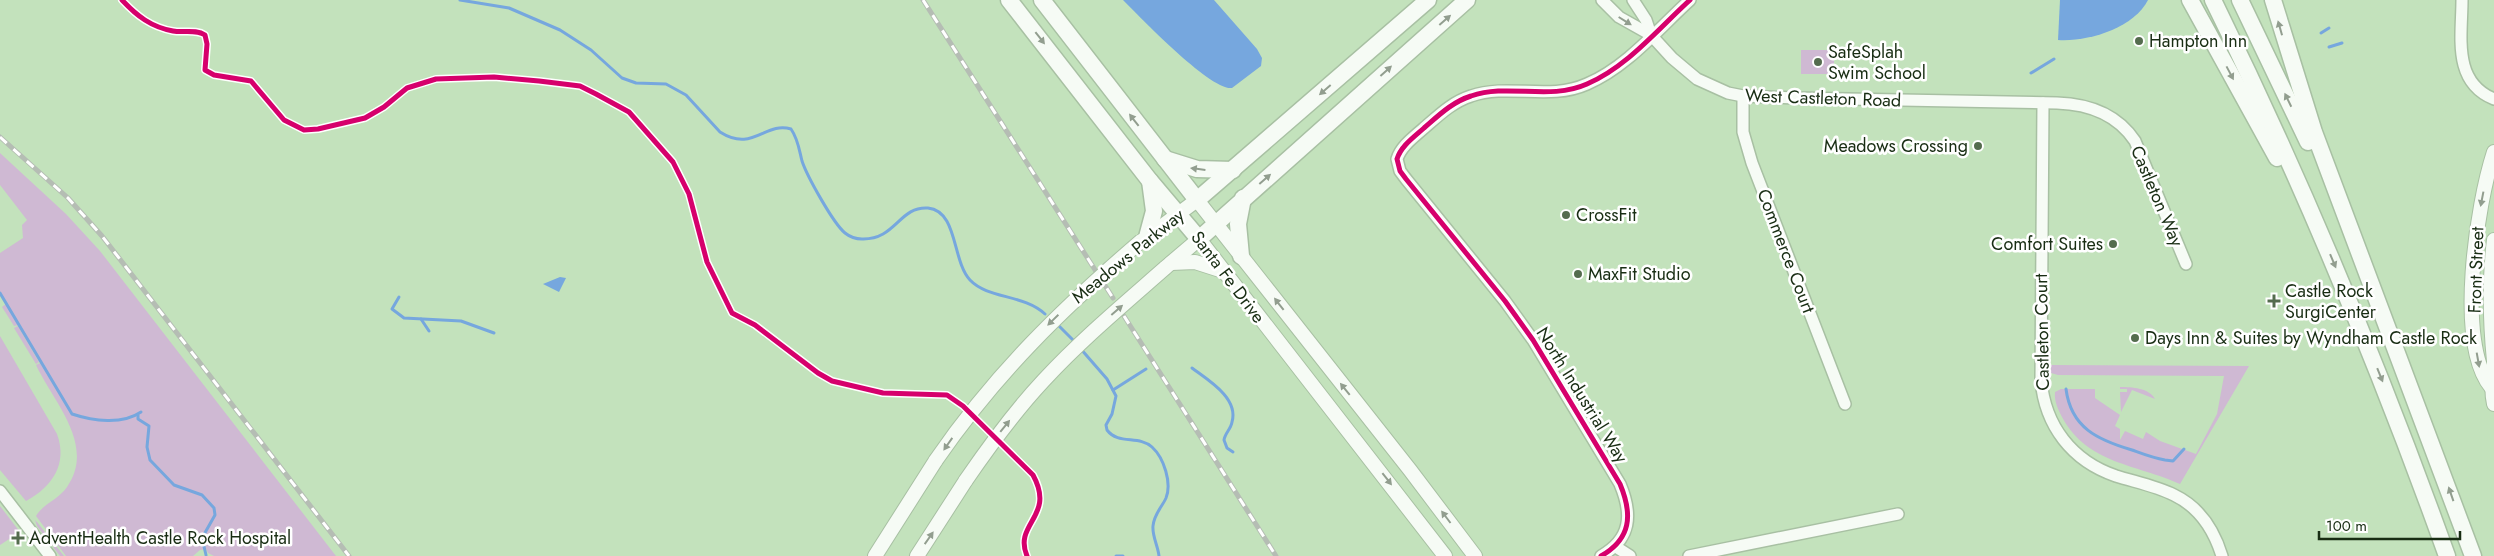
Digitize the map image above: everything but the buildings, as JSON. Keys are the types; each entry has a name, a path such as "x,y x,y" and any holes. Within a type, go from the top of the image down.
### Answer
{"highway":[{"name":"Santa Fe Drive","path":"1010,0 1150,181 1180,214 1199,239"},
{"name":"Santa Fe Drive","path":"1042,0 1197,200"},
{"name":"Meadows Parkway","path":"1197,200 1428,0"},
{"name":"Meadows Parkway","path":"1199,239 1467,0"},
{"path":"2190,0 2254,120 2317,225"},
{"path":"2213,0 2248,72 2317,225 2390,400 2448,556"},
{"path":"2240,0 2299,122 2359,256"},
{"path":"2273,0 2298,86 2359,256 2424,422 2473,556"},
{"path":"1164,159 1197,169 1233,170"},
{"path":"1144,239 1154,211 1150,181"},
{"path":"1242,256 1238,224 1243,198"}],"main road":[{"name":"Front Street","path":"2491,387 2480,372 2472,293 2477,227 2486,180 2494,152"},
{"name":"Meadows Parkway","path":"875,556 936,460 980,400 1032,340 1144,239 1197,200"},
{"name":"Santa Fe Drive","path":"1197,200 1410,470 1475,556"},
{"name":"Meadows Parkway","path":"917,556 966,480 1002,430 1044,380 1082,342 1199,239"},
{"name":"Santa Fe Drive","path":"1199,239 1368,454 1445,556"},
{"name":"Front Street","path":"2494,240 2490,282 2490,319 2494,372 2491,387 2494,404"},
{"path":"1168,265 1195,262 1224,271"},
{"path":"886,556 893,541 893,530"}],"street":[{"path":"1602,0 1619,18 1652,35"},
{"path":"1634,0 1646,20 1652,35"},
{"path":"1652,35 1690,0"},
{"path":"2462,0 2461,53 2464,68 2476,88 2494,99"},
{"name":"West Castleton Road","path":"1652,35 1672,58 1698,79 1718,89 1743,96 1908,102 2043,103"},
{"name":"North Industrial Way","path":"1616,547 1624,533 1627,521 1626,498 1620,484 1533,340 1505,301 1406,179 1398,167 1397,160 1404,146 1446,109 1464,98 1490,92 1550,93 1577,89 1613,70 1652,35"},
{"name":"Commerce Court","path":"1743,96 1742,126 1749,154 1845,404"},
{"name":"Castleton Way","path":"2043,103 2075,104 2098,111 2122,126 2131,136 2144,158 2186,264"},
{"name":"Castleton Court","path":"2043,103 2040,362 2042,391 2048,415 2067,445 2090,464 2110,474 2169,492 2189,504 2206,521 2222,556"},
{"path":"0,491 50,556"},
{"path":"1689,556 1710,554 1898,514"},
{"path":"1600,556 1616,547 1630,556"}],"shaded area":[{"name":"SafeSplah Swim School","path":"1801,50 1834,50 1834,74 1801,74"},
{"path":"0,153 66,214 100,251 336,556 214,556 208,553 206,549 200,550 193,556 66,556 36,516 67,487 75,471 77,456 75,440 69,424 36,365 40,363 45,371 0,292 0,253 23,238 22,225 27,220 0,185"},
{"path":"6,304 18,325 14,326 2,307"},
{"path":"18,326 39,362 36,364 14,328"},
{"path":"0,336 57,434 60,445 59,465 55,474 43,489 26,501 0,470"},
{"path":"2051,365 2249,366 2180,484 2114,461 2099,454 2085,444 2072,433 2062,417 2056,402 2055,392 2061,389 2095,389 2095,398 2120,415 2115,426 2120,429 2120,440 2125,431 2143,439 2146,432 2160,441 2196,454 2217,414 2224,376 2058,375 2051,373"},
{"path":"2120,387 2144,390 2149,392 2155,399 2132,390 2121,412 2120,392 2127,392 2127,389 2120,389"},
{"path":"0,506 20,532 0,545"},
{"path":"35,520 64,556 60,556 54,546 51,545 37,526"}],"water":[{"path":"1123,0 1214,0 1257,49 1262,58 1261,66 1232,88 1222,86 1193,66"},
{"path":"2060,0 2148,0 2132,18 2109,31 2083,39 2058,40"},
{"path":"560,277 566,278 559,292 543,284"}],"waterway":[{"path":"460,0 509,8 560,30 591,50 622,78 636,83 666,84 686,95 720,132 731,138 750,138 774,129 791,129 797,140 802,161 815,188 827,210 840,228 847,234 857,239 873,238 883,234 910,212 928,208 938,211 950,227 964,272 970,280 986,291 1027,303 1045,314"},
{"path":"2321,33 2329,28"},
{"path":"2329,47 2342,43"},
{"path":"2031,73 2054,59"},
{"path":"0,293 72,414 107,421 125,419 141,412"},
{"path":"399,297 392,309 404,318 461,321 494,333"},
{"path":"421,319 429,331"},
{"path":"1057,324 1076,343"},
{"path":"1080,348 1107,379 1116,396 1112,414 1106,425 1107,430 1112,435 1123,439 1147,443 1156,452 1166,471 1168,492 1153,526 1153,534 1159,556"},
{"path":"1192,368 1221,390 1231,405 1233,413 1232,422 1224,440 1227,448 1233,452"},
{"path":"1113,390 1146,369"},
{"path":"2066,389 2074,414 2080,423 2097,437 2165,460 2173,461 2184,449"},
{"path":"138,415 138,419 149,426 147,447 150,460 174,485 202,495 214,508 215,515 202,538 206,555"},
{"path":"1116,556 1123,556"}],"railway":[{"path":"923,0 1113,298"},
{"path":"0,137 68,198 102,236 349,556"},
{"path":"1124,316 1276,556"}],"cycle path":[{"path":"122,0 139,16 158,27 173,31 198,32 205,35 207,44 205,70 214,75 251,81 284,120 304,130 318,129 365,118 384,107 407,88 436,79 494,77 580,86 629,112 673,162 689,194 707,262 732,313 755,325 818,373 832,381 883,393 947,395 963,406 1033,475 1039,489 1040,501 1038,510 1025,535 1024,545 1027,556"},
{"path":"1601,556 1618,542 1624,534 1627,525 1627,506 1620,484 1533,340 1505,301 1406,179 1400,171 1397,159 1401,150 1412,138 1446,110 1471,96 1485,92 1544,92 1573,89 1602,77 1629,58 1690,0"}],"place":[{"name":"Hampton Inn","path":"2139,41"},
{"name":"SafeSplah Swim School","path":"1818,62"},
{"name":"Meadows Crossing","path":"1978,146"},
{"name":"CrossFit","path":"1566,215"},
{"name":"Comfort Suites","path":"2113,244"},
{"name":"MaxFit Studio","path":"1578,274"},
{"name":"Castle Rock SurgiCenter","path":"2274,301"},
{"name":"Days Inn & Suites by Wyndham Castle Rock","path":"2135,338"},
{"name":"AdventHealth Castle Rock Hospital","path":"18,538"}]}
